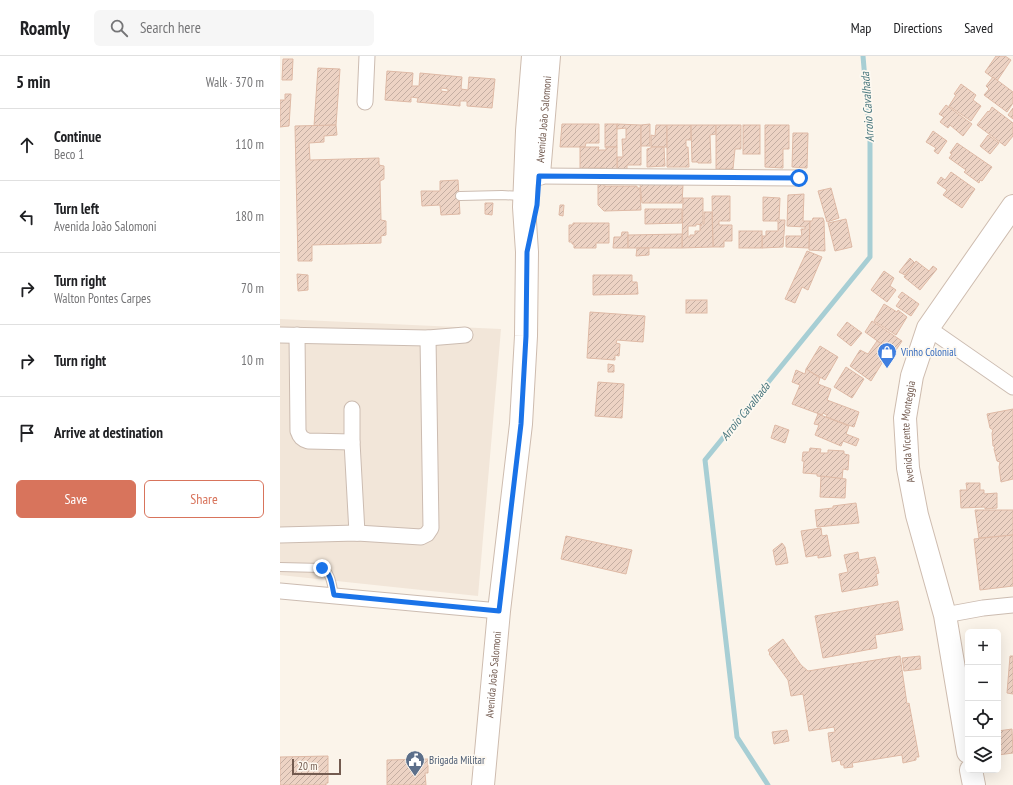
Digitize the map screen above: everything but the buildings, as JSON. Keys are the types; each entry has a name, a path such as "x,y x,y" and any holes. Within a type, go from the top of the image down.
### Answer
{"main road":[{"name":"Avenida João Salomoni","path":"483,785 499,611 521,424 526,336 527,252 524,196 533,56"},
{"name":"Avenida João Salomoni","path":"527,252 537,205 549,56"},
{"name":"Avenida Vicente Monteggia","path":"965,737 945,615 916,507 908,468 905,418 912,376 928,328 1013,206"},
{"path":"972,773 974,785"}],"street":[{"path":"365,102 367,56"},
{"path":"539,176 799,178"},
{"path":"928,328 1013,387"},
{"path":"280,335 428,338 465,335"},
{"path":"297,335 298,431 300,436 308,441 352,442"},
{"path":"280,535 357,533 421,536 427,534 431,528 428,338"},
{"path":"352,409 352,442 357,533"},
{"path":"280,591 499,611"},
{"path":"945,615 983,608 1013,605"}],"lane":[{"path":"460,196 524,196"},
{"path":"280,568 322,568 326,570 329,575 334,595"}],"shaded area":[{"path":"280,319 501,329 478,596 280,575"}],"waterway":[{"name":"Arroio Cavalhada","path":"768,785 737,737 705,460 870,257 870,139 863,56"}],"place":[{"name":"Vinho Colonial","path":"887,369"},
{"name":"Brigada Militar","path":"415,777"}],"route":[{"path":"322,568 326,570 329,575 334,595 499,611 521,424 526,336 527,252 537,205 539,176 799,178"}]}
